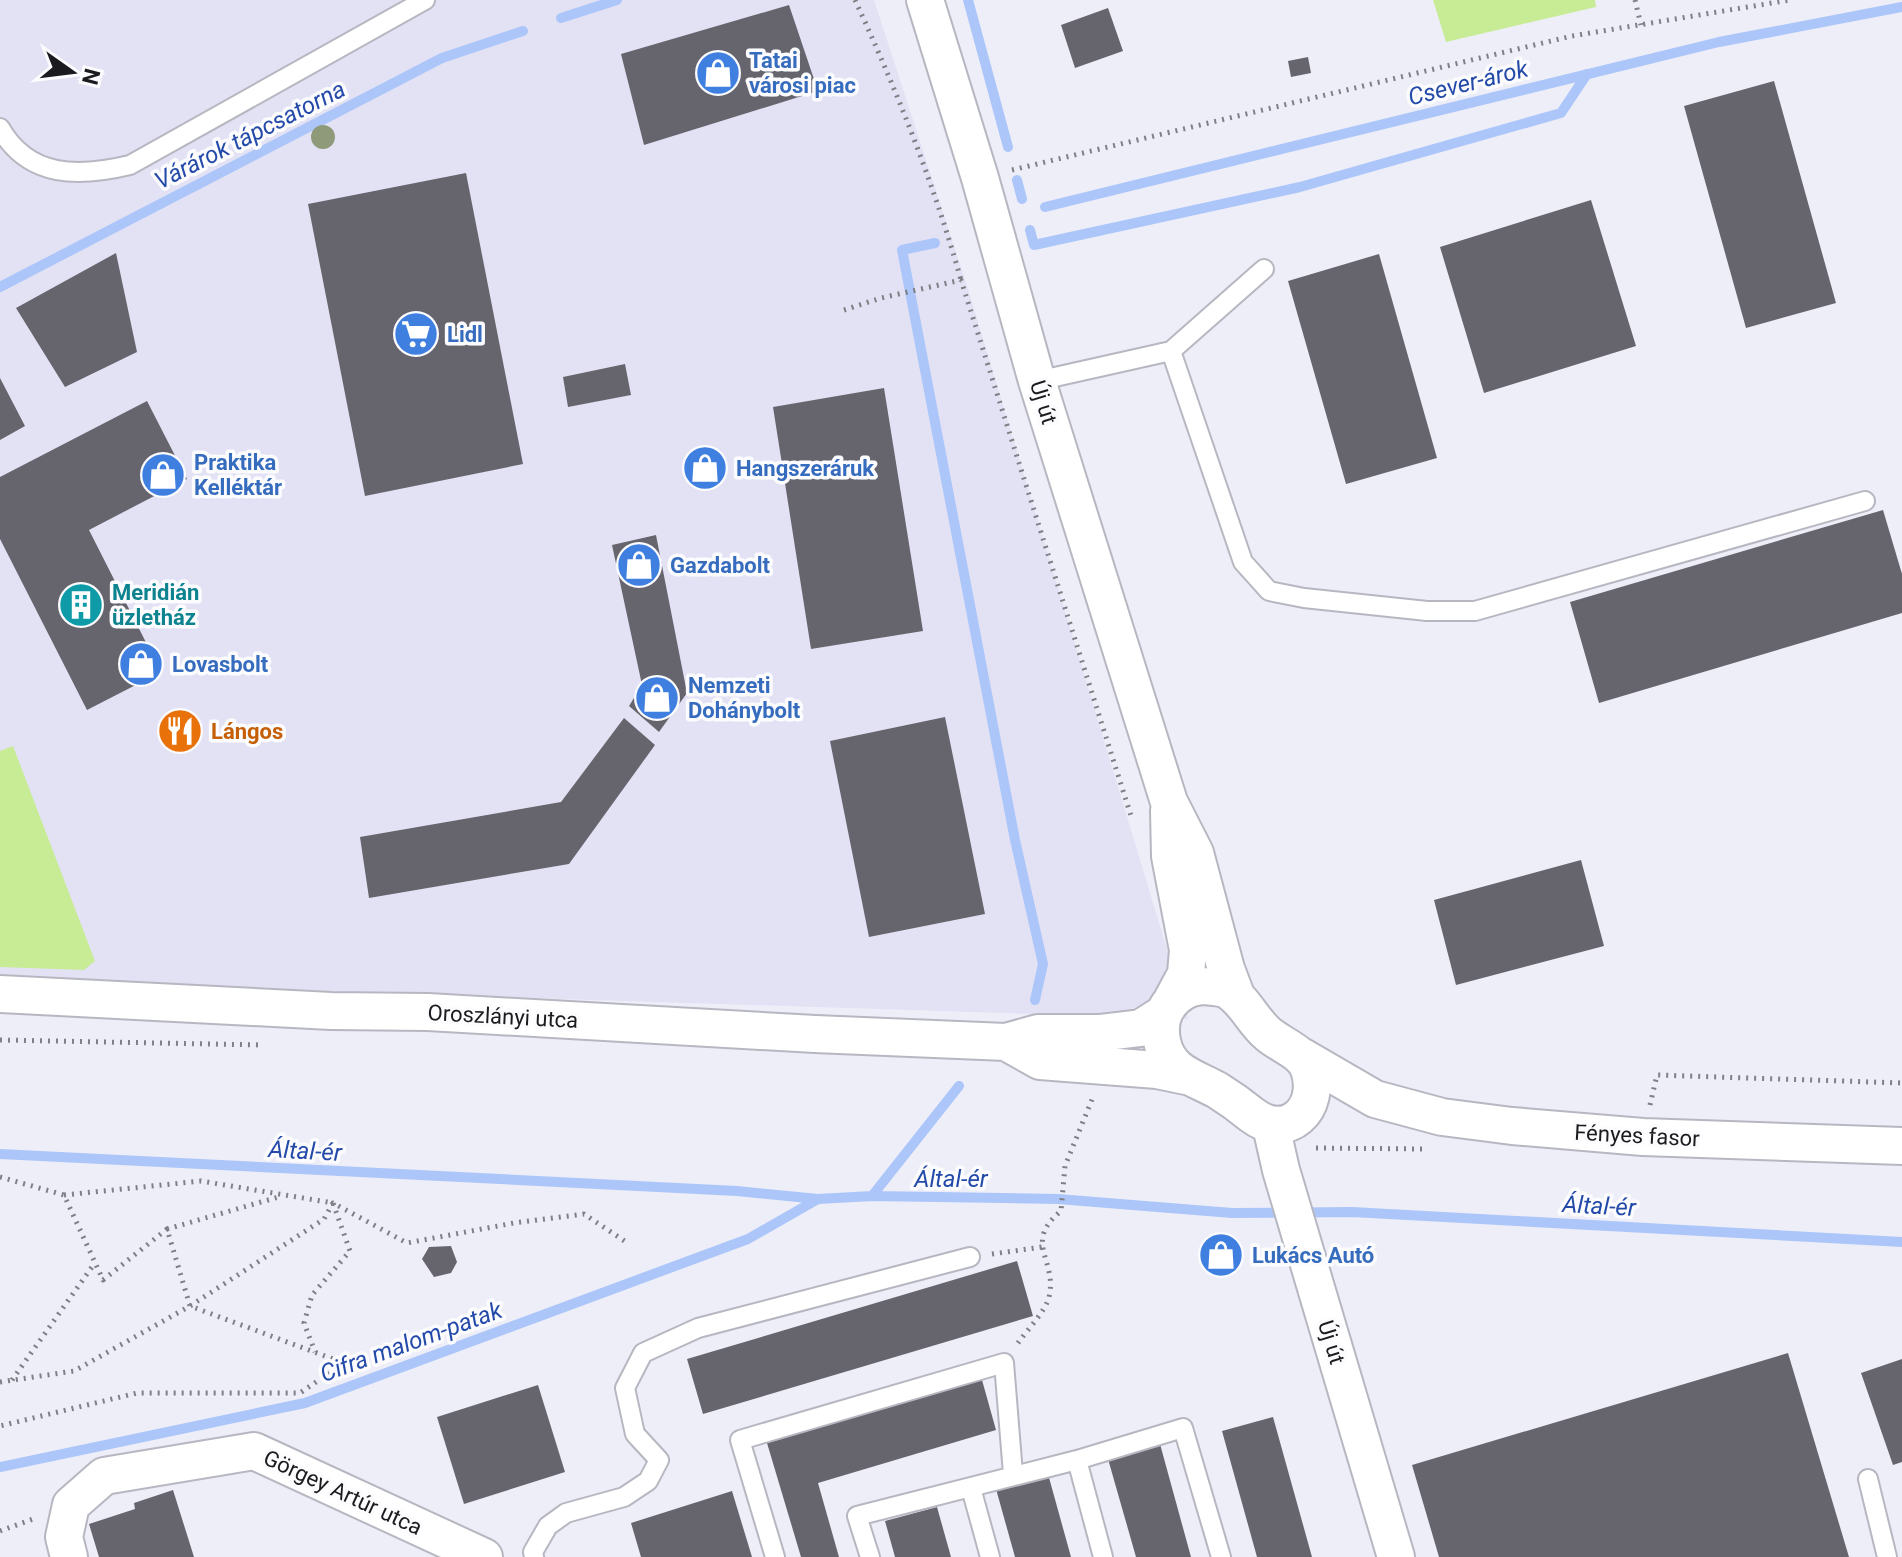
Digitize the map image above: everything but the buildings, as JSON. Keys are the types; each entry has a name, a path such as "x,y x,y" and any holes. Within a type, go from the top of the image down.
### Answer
{"street":[{"name":"Új út","path":"925,0 980,178 1037,381 1169,802 1195,853 1237,998"},
{"name":"Új út","path":"1168,1007 1186,974 1188,950 1170,856 1169,802"},
{"name":"Oroszlányi utca","path":"0,994 331,1011 428,1012 1006,1042 1038,1033 1099,1033 1141,1028 1191,987 1227,990 1237,998"},
{"name":"Fényes fasor","path":"1237,998 1267,1033 1375,1099 1396,1106 1456,1119 1643,1137 1902,1146"},
{"path":"1168,1007 1160,1029 1164,1053 1175,1068 1215,1089 1271,1126"},
{"name":"Oroszlányi utca","path":"1006,1042 1040,1061 1157,1070 1186,1076"},
{"path":"1301,1056 1311,1078 1305,1108"},
{"name":"Fényes fasor","path":"1271,1126 1284,1126 1297,1120 1305,1108 1317,1102 1375,1099"},
{"name":"Új út","path":"1271,1126 1281,1170 1396,1557"},
{"name":"Görgey Artúr utca","path":"69,1557 64,1537 71,1505 104,1476 254,1451 484,1557"}],"lane":[{"path":"0,128 15,149 29,160 58,171 98,173 130,165 425,0"},
{"path":"1037,381 1171,351 1264,269"},
{"path":"1171,351 1243,562 1269,591 1304,598 1427,611 1475,611 1865,501"},
{"path":"534,1557 533,1552 548,1526 566,1513 624,1497 648,1481 659,1460 635,1434 625,1388 643,1353 698,1328 970,1257"},
{"path":"775,1557 740,1440 1004,1363 1013,1474"},
{"path":"870,1557 857,1516 1077,1460 1183,1428 1221,1557"},
{"path":"1077,1460 1103,1557"},
{"path":"1868,1479 1887,1557"},
{"path":"971,1488 990,1557"}],"path":[{"path":"855,0 889,73 943,214 961,280 1135,827"},
{"path":"1635,0 1641,25"},
{"path":"980,178 1572,36 1790,0"},
{"path":"844,310 881,298 961,280"},
{"path":"1004,1363 1049,1299 1051,1280 1042,1247 1047,1222 1061,1211 1065,1166 1097,1088 1099,1066"},
{"path":"1643,1137 1657,1075 1902,1083"},
{"path":"0,1177 64,1195 201,1181 333,1203 407,1243 514,1223 584,1214 626,1242"},
{"path":"64,1195 103,1280 167,1229 286,1195"},
{"path":"0,1382 74,1371 190,1306 324,1219 333,1203"},
{"path":"315,1352 304,1323 312,1295 350,1251 333,1203"},
{"path":"167,1229 190,1306"},
{"path":"970,1257 1042,1247"},
{"path":"12,1381 95,1263"},
{"path":"0,1426 137,1393 300,1393 344,1363 190,1306"}],"shaded area":[{"path":"0,0 874,0 968,289 1188,1019 0,981"}],"green space":[{"path":"1433,0 1595,0 1596,7 1446,42"},
{"path":"13,746 95,961 84,970 0,967 0,751"}],"waterway":[{"name":"Várárok tápcsatorna","path":"561,18 617,0"},
{"path":"968,0 1008,147"},
{"name":"Csever-árok","path":"1045,207 1719,42 1902,7"},
{"name":"Várárok tápcsatorna","path":"0,287 442,58 523,31"},
{"path":"1030,230 1034,245 1300,187 1561,113 1587,74"},
{"path":"1017,180 1022,199"},
{"path":"935,243 902,250 1015,840 1043,964 1035,1000"},
{"path":"872,1196 959,1086"},
{"name":"Által-ér","path":"0,1154 737,1191 818,1199 872,1196 1058,1199 1232,1213 1352,1212 1902,1242"},
{"name":"Cifra malom-patak","path":"0,1467 305,1403 748,1239 818,1199"}],"place":[{"name":"Tatai városi piac","path":"718,73"},
{"name":"Lidl","path":"416,334"},
{"name":"Hangszeráruk","path":"705,468"},
{"name":"Praktika Kelléktár","path":"163,475"},
{"name":"Gazdabolt","path":"639,565"},
{"name":"Meridián üzletház","path":"81,605"},
{"name":"Lovasbolt","path":"141,664"},
{"name":"Nemzeti Dohánybolt","path":"657,698"},
{"name":"Lángos","path":"180,731"},
{"name":"Lukács Autó","path":"1221,1255"}]}
